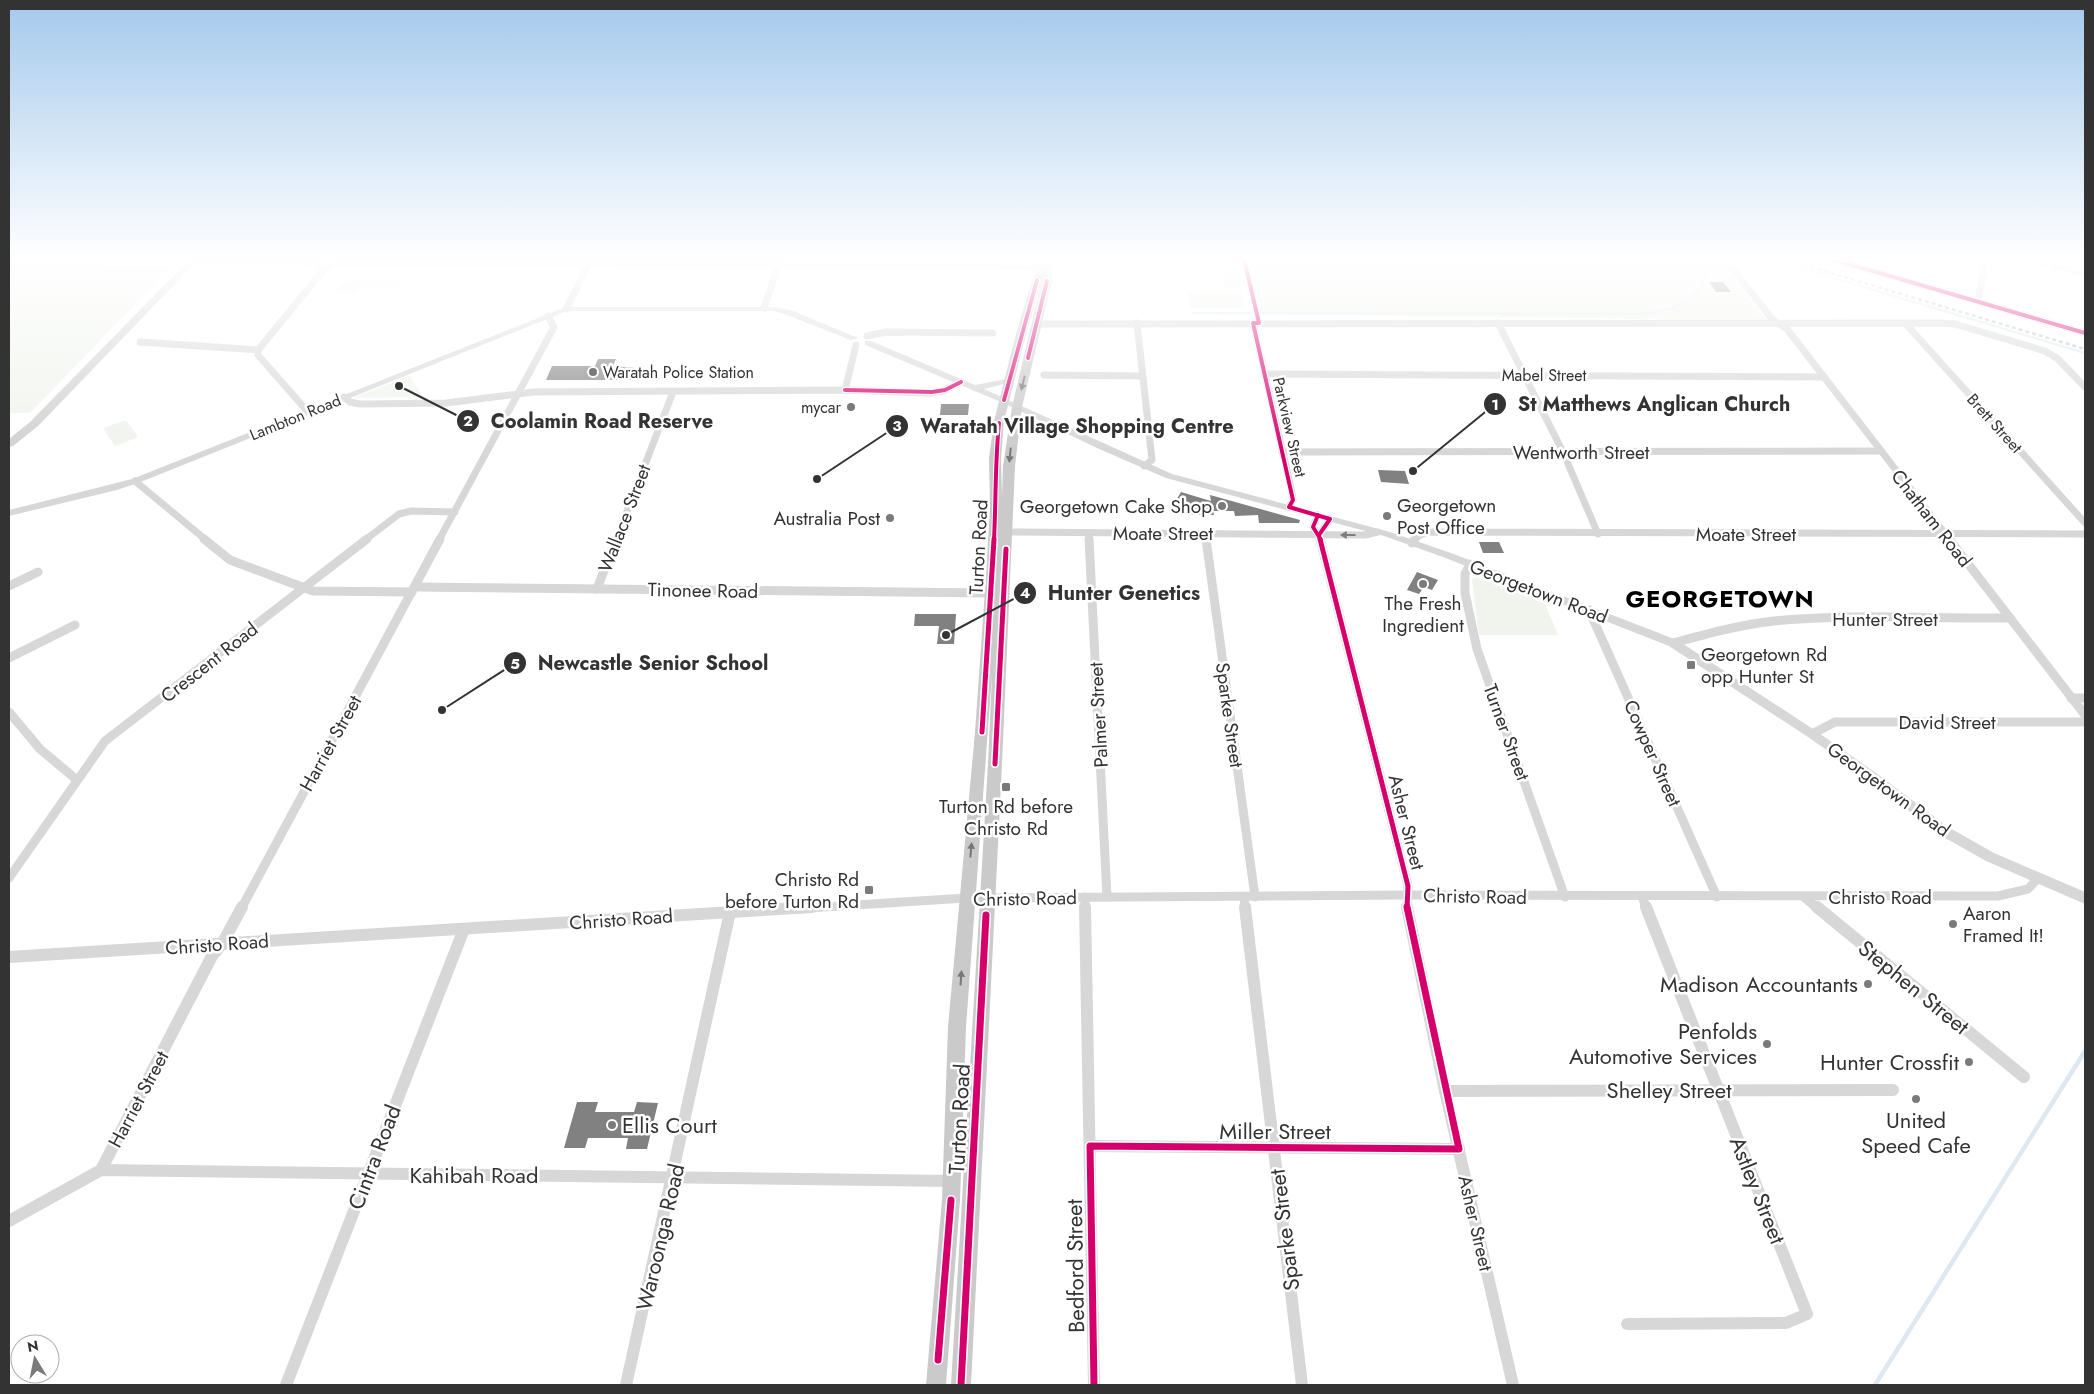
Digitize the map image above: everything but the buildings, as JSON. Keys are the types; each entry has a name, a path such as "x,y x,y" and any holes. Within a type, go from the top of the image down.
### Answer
{"main road":[{"path":"9,444 34,424 132,324"},
{"name":"Turton Road","path":"936,1385 952,1181 957,1027 966,898 982,732 991,593 996,508 995,458 999,421 1024,324"},
{"name":"Turton Road","path":"961,1385 1009,466 1016,407 1038,324"}],"street":[{"path":"258,353 281,324"},
{"name":"Lambton Road","path":"9,513 135,481 528,324"},
{"name":"Harriet Street","path":"100,1170 212,956 222,944 519,394 554,327 552,324"},
{"path":"815,324 855,341 868,340 886,332 993,333"},
{"path":"1137,324 1152,460 1144,466"},
{"name":"Parkview Street","path":"1253,324 1293,500 1289,507"},
{"path":"1499,324 1526,374 1563,452 1598,534"},
{"name":"Chatham Road","path":"1779,324 1786,329 1824,377 2085,715"},
{"name":"Brett Street","path":"1906,324 2085,523"},
{"path":"1955,324 2045,351 2058,359 2084,385"},
{"path":"2054,324 2085,333"},
{"name":"Georgetown Road","path":"868,340 1004,400 1144,466 1170,476 1318,515 1412,543 1673,644 1812,734 1872,776 1944,831 1990,857 2085,898"},
{"path":"845,390 855,341"},
{"path":"140,342 258,353 308,412"},
{"path":"1044,374 1142,376"},
{"name":"Mabel Street","path":"1264,374 1824,377"},
{"path":"975,388 1009,380"},
{"path":"344,397 350,402 360,404 446,403 519,394 845,390 929,393 943,391 961,382"},
{"name":"Wallace Street","path":"597,589 673,392"},
{"name":"Wentworth Street","path":"1282,452 1881,450"},
{"name":"Tinonee Road","path":"135,481 230,560 313,591 597,589 991,593"},
{"name":"Crescent Road","path":"9,878 105,741 399,514 411,511 455,512"},
{"path":"1318,515 1313,528 1319,535 1324,531 1330,519"},
{"name":"Moate Street","path":"1007,532 1205,532 1319,535 1365,535 1378,532"},
{"name":"Sparke Street","path":"1205,532 1249,897 1274,1147 1302,1385"},
{"name":"Moate Street","path":"1412,543 1415,537 1421,533 1430,532 2085,534"},
{"name":"Palmer Street","path":"1089,533 1107,896"},
{"name":"Asher Street","path":"1319,535 1406,881 1407,909 1445,1091 1513,1385"},
{"name":"Turner Street","path":"1470,564 1465,574 1465,593 1477,649 1565,897"},
{"path":"9,586 38,572"},
{"name":"Cowper Street","path":"1589,610 1716,897"},
{"name":"Hunter Street","path":"1673,644 1736,628 1784,620 2010,618"},
{"path":"9,658 75,625"},
{"path":"2071,698 2085,698"},
{"path":"9,712 20,728 61,769 77,780"},
{"name":"David Street","path":"1812,734 1835,722 2085,722"},
{"name":"Christo Road","path":"9,957 966,898 1407,895 1565,897 1998,896 2028,889 2038,878"},
{"name":"Bedford Street","path":"1084,897 1094,1385"},
{"name":"Astley Street","path":"1627,1324 1786,1323 1807,1314 1642,897"},
{"name":"Stephen Street","path":"1804,897 2024,1077"},
{"name":"Waroonga Road","path":"626,1385 730,912"},
{"name":"Cintra Road","path":"286,1385 366,1174 464,929"},
{"name":"Shelley Street","path":"1445,1091 1893,1090"},
{"name":"Miller Street","path":"1090,1146 1459,1149"},
{"path":"9,1221 100,1170"},
{"name":"Kahibah Road","path":"100,1170 952,1181"}],"shaded area":[{"path":"9,324 116,324 30,413 9,413"},
{"path":"409,376 423,397 353,398"},
{"path":"126,420 138,437 115,446 103,428"},
{"path":"1476,577 1545,604 1558,635 1479,635 1472,579"}],"waterway":[{"path":"1988,324 2085,353"},
{"path":"1875,1385 2085,1051"}],"railway":[{"path":"2002,324 2085,349"}],"cycle path":[{"path":"1004,400 1025,324"},
{"path":"1028,358 1036,324"},
{"path":"1253,324 1293,500 1289,507 1330,519 1319,535"},
{"path":"2054,324 2085,333"},
{"path":"845,390 938,392 961,382"},
{"path":"982,732 996,508 995,458 999,423"},
{"path":"1094,1385 1090,1146 1459,1149 1407,909 1408,886 1321,540 1313,527 1318,515"},
{"path":"995,764 1006,549"},
{"path":"961,1385 986,915"},
{"path":"938,1360 951,1200"}],"place":[{"name":"Waratah Police Station","path":"593,372"},
{"name":"Coolamin Road Reserve","path":"399,386"},
{"name":"mycar","path":"851,407"},
{"name":"St Matthews Anglican Church","path":"1413,471"},
{"name":"Waratah Village Shopping Centre","path":"817,479"},
{"name":"Georgetown Cake Shop","path":"1222,506"},
{"name":"Georgetown Post Office","path":"1387,516"},
{"name":"Australia Post","path":"890,518"},
{"name":"The Fresh Ingredient","path":"1423,584"},
{"name":"Hunter Genetics","path":"946,635"},
{"name":"Georgetown Rd opp Hunter St","path":"1691,665"},
{"name":"Newcastle Senior School","path":"442,710"},
{"name":"Turton Rd before Christo Rd","path":"1006,787"},
{"name":"Christo Rd before Turton Rd","path":"869,890"},
{"name":"Aaron Framed It!","path":"1953,924"},
{"name":"Madison Accountants","path":"1868,984"},
{"name":"Penfolds Automotive Services","path":"1767,1044"},
{"name":"Hunter Crossfit","path":"1969,1062"},
{"name":"United Speed Cafe","path":"1916,1099"},
{"name":"Ellis Court","path":"612,1125"}],"district":[{"name":"GEORGETOWN","path":"1720,599"}]}
